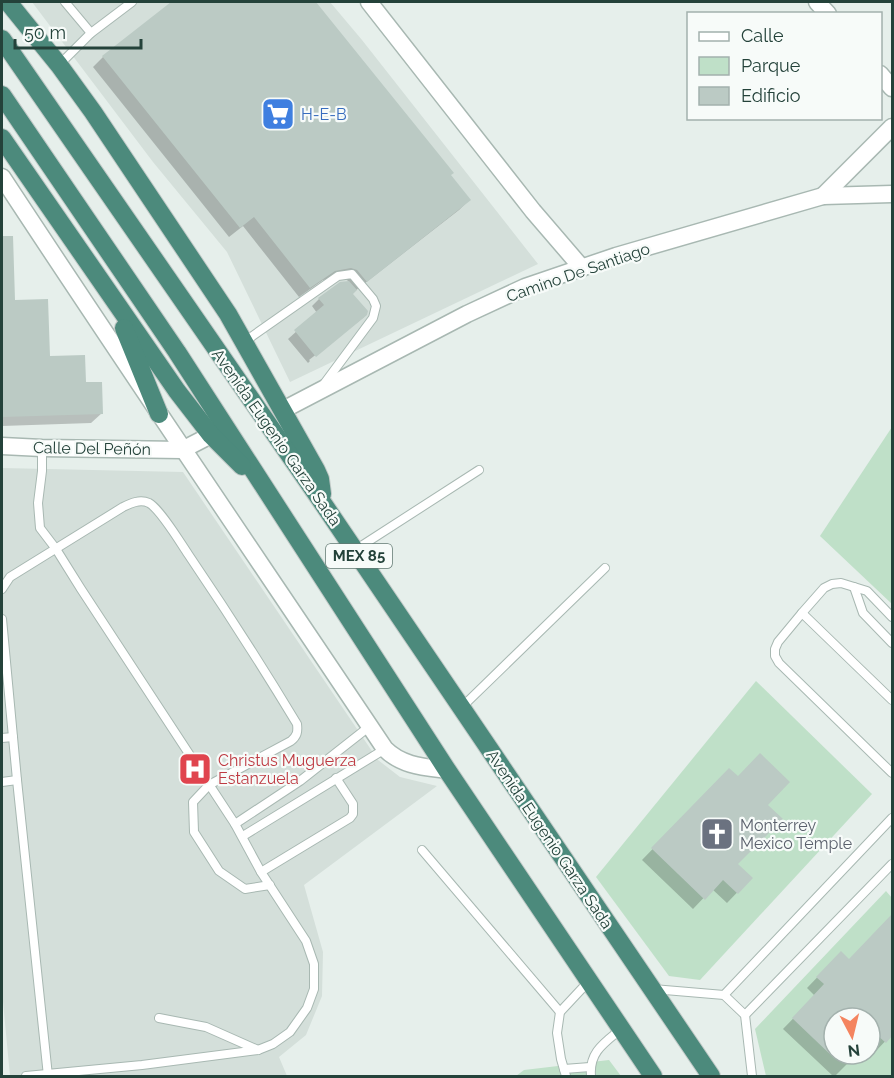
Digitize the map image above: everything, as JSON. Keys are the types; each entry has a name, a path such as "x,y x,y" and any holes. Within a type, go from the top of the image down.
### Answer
{"highway":[{"path":"8,2 59,64 93,112 228,314 320,479 322,502"},
{"name":"Avenida Eugenio Garza Sada","path":"2,39 355,550 711,1077"},
{"name":"Avenida Eugenio Garza Sada","path":"2,95 177,352 447,770 653,1077"},
{"path":"2,138 177,391 211,435 268,493"},
{"path":"109,293 159,414"}],"street":[{"path":"369,2 533,211 582,268"},
{"path":"882,76 892,88"},
{"path":"823,196 892,127"},
{"path":"2,177 182,450 385,749 402,762 447,770"},
{"name":"Camino De Santiago","path":"283,410 467,314 525,287 616,256 823,196 892,194"},
{"path":"182,450 211,435"},
{"name":"Calle Del Peñón","path":"2,446 182,450"}],"lane":[{"path":"65,2 91,33"},
{"path":"59,64 121,5 132,2"},
{"path":"244,342 338,276 352,274 373,299 376,306 373,318 320,389"},
{"path":"26,1077 258,1050 273,1044 290,1032 307,1008 314,989 314,964 306,941 261,872 243,836 56,549 40,528 38,503 42,448"},
{"path":"355,550 479,470"},
{"path":"2,589 10,577 132,502 147,502 153,507 172,530 224,607 297,724 296,737 291,741 209,784 193,802 194,832 219,871 245,889 270,885"},
{"path":"461,708 605,568"},
{"path":"892,617 867,591 832,584 824,588 802,613 778,642 775,650 779,663 892,773"},
{"path":"854,587 863,613 892,643"},
{"path":"802,613 892,700"},
{"path":"2,619 48,1075"},
{"path":"235,824 300,780 370,726"},
{"path":"2,738 13,737"},
{"path":"243,836 385,749"},
{"path":"261,872 350,818 353,814 353,804 336,778"},
{"path":"2,782 17,780"},
{"path":"724,995 892,818"},
{"path":"422,850 560,1012"},
{"path":"745,1015 892,864"},
{"path":"589,981 560,1012 557,1033 565,1073 590,1067"},
{"path":"652,989 724,995 745,1015 752,1077"},
{"path":"159,1018 206,1027 258,1050"},
{"path":"591,1077 590,1067 595,1053 621,1029"},
{"path":"142,1065 143,1077"}],"shaded area":[{"name":"H-E-B","path":"32,2 330,2 538,264 290,382 227,252 153,162"},
{"name":"Christus Muguerza Estanzuela","path":"2,468 183,472 378,760 400,777 437,786 304,885 323,952 322,996 306,1035 279,1057 287,1076 10,1076 2,991"}],"green space":[{"path":"892,427 892,604 820,536"},
{"path":"756,681 872,794 700,980 669,976 596,877"},
{"path":"886,891 892,898 892,1076 766,1076 755,1029"},
{"path":"609,1060 621,1076 516,1076 524,1070"}],"building":[{"name":"H-E-B","path":"171,2 316,2 454,173 451,175 471,200 367,282 357,270 351,268 335,271 310,288 254,217 240,228 102,56"},
{"path":"2,236 13,236 15,300 48,299 50,356 85,355 86,382 102,382 103,414 2,417"},
{"path":"349,281 357,290 353,294 368,311 367,315 316,357 294,330 324,305 318,298 340,282"},
{"name":"Monterrey Mexico Temple","path":"760,753 790,782 768,805 783,819 738,864 753,878 738,894 723,880 705,900 651,848 729,768 738,776"},
{"path":"892,914 892,1036 886,1043 882,1039 882,1006 822,1006 822,1047 792,1018 824,984 816,977 841,951 849,959"}],"place":[{"name":"H-E-B","path":"278,114"},
{"name":"Christus Muguerza Estanzuela","path":"195,769"},
{"name":"Monterrey Mexico Temple","path":"717,834"}]}
